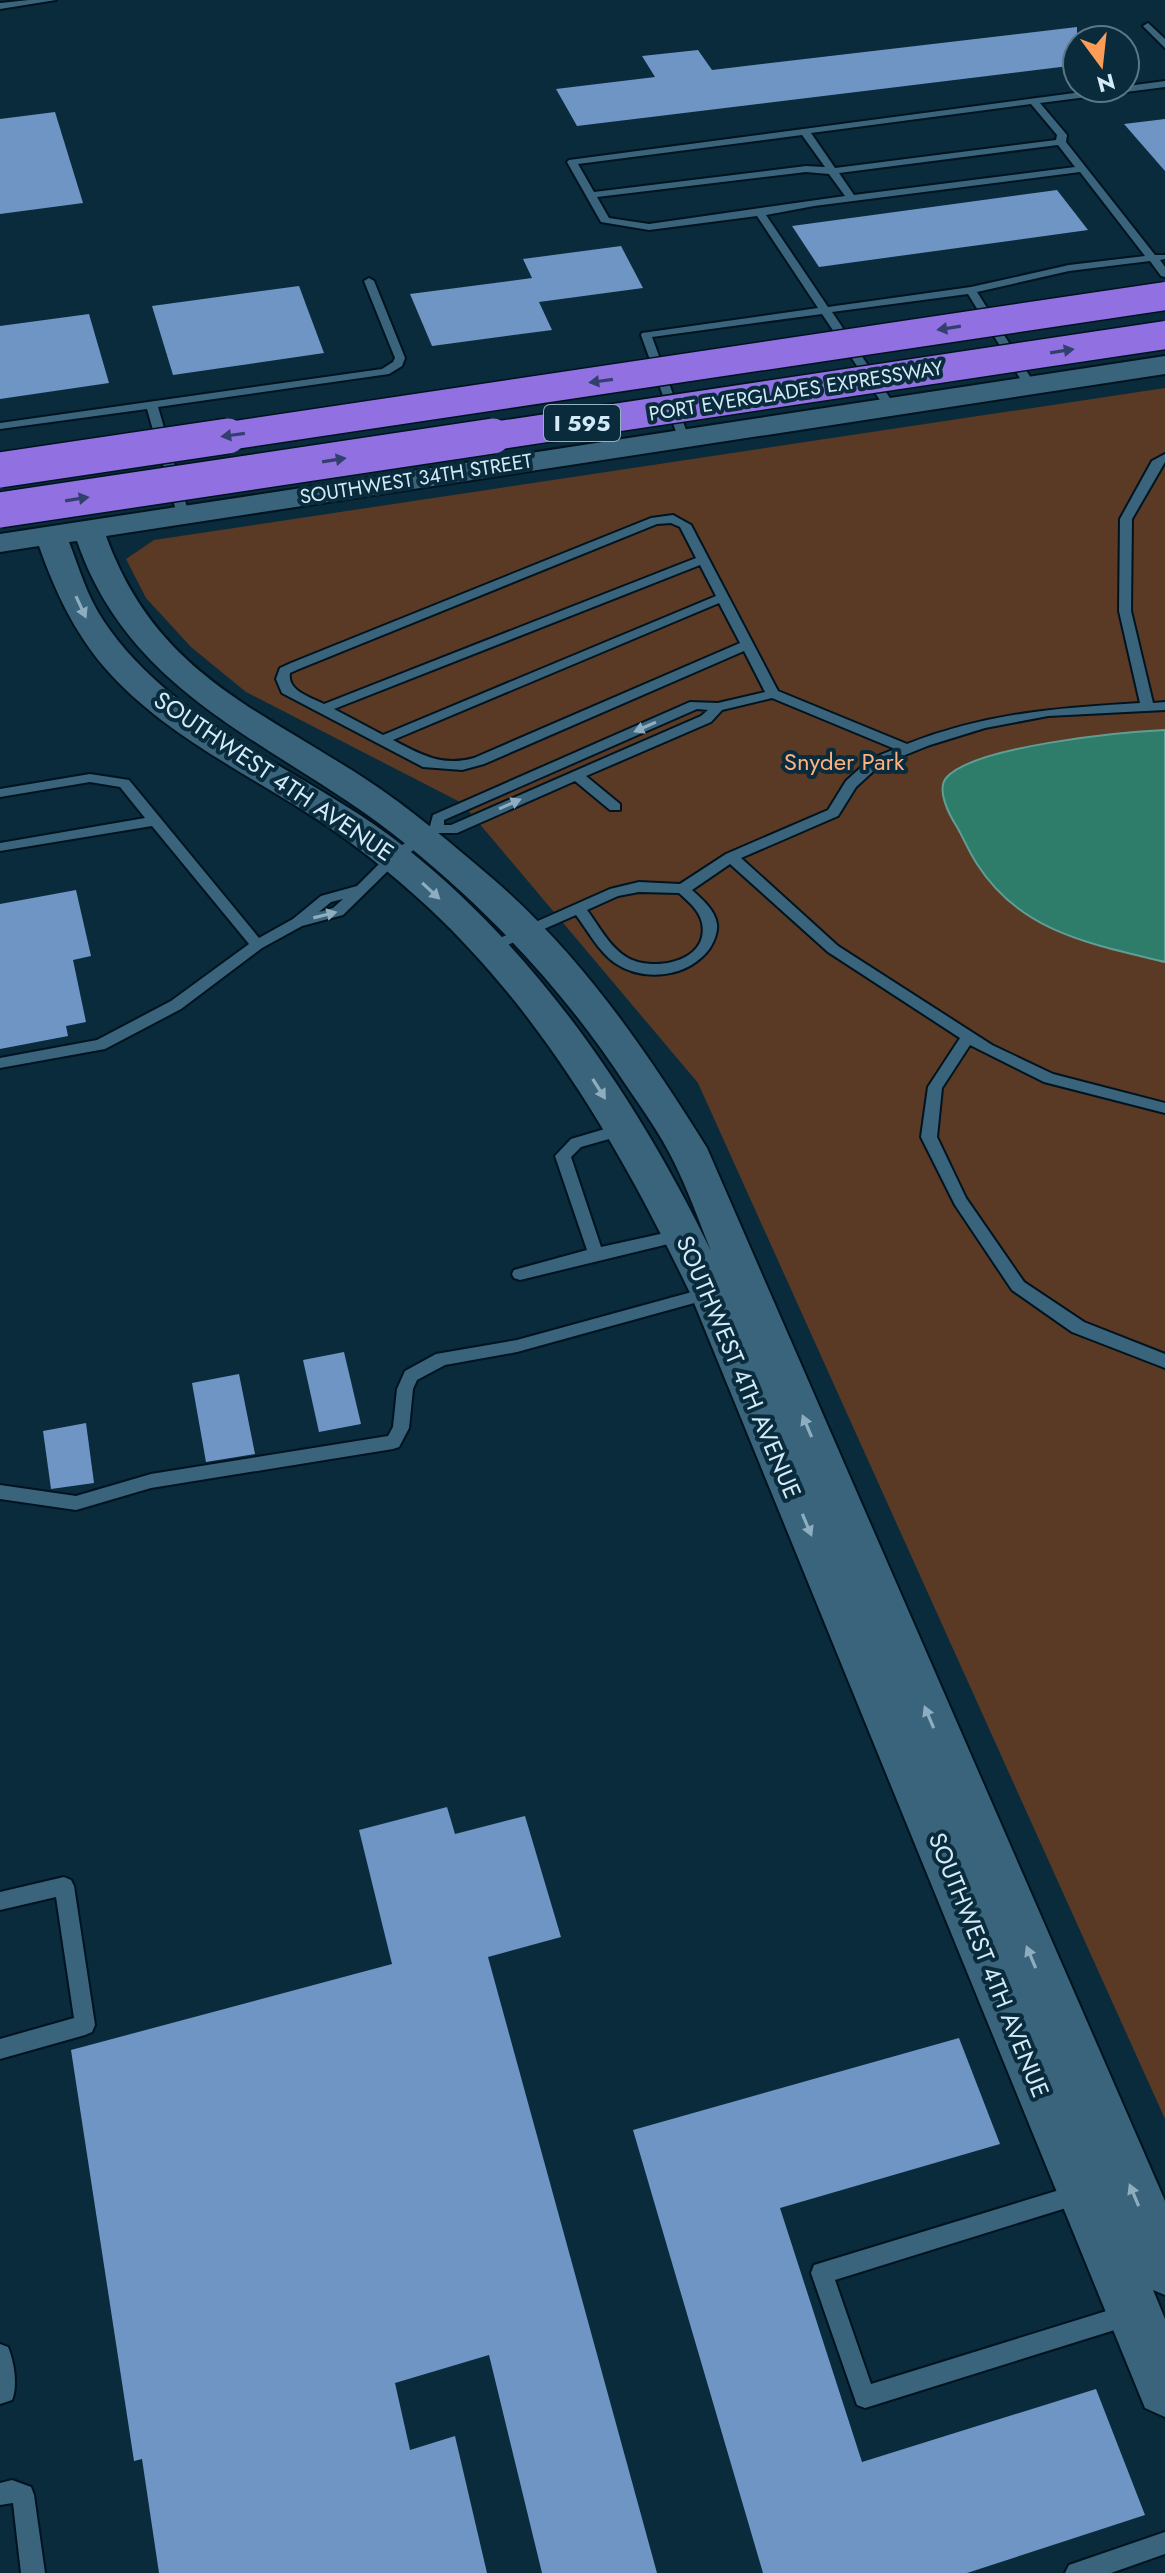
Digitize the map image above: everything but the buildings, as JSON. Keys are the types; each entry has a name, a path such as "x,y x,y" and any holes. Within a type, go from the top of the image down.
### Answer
{"highway":[{"name":"PORT EVERGLADES EXPRESSWAY","path":"0,470 1165,296"},
{"name":"PORT EVERGLADES EXPRESSWAY","path":"0,510 1165,335"}],"street":[{"name":"SOUTHWEST 34TH STREET","path":"0,543 1165,365"},
{"name":"SOUTHWEST 4TH AVENUE","path":"70,532 64,573 87,622 125,669 176,712 337,815 417,841 485,891 540,1005 625,1129 711,1293 1165,2388"},
{"name":"SOUTHWEST 4TH AVENUE","path":"507,940 546,952 596,1012 647,1082 693,1159 1165,2267"}],"lane":[{"path":"0,6 52,0"},
{"path":"1148,26 1165,45"},
{"path":"1080,169 649,227 605,220 572,162 1165,84"},
{"path":"1033,101 1062,135 1061,142 1080,169 1165,274"},
{"path":"804,131 852,199"},
{"path":"591,195 806,169 832,171 1061,142"},
{"path":"760,213 890,407"},
{"path":"683,438 646,335 971,290 1069,268 1165,257"},
{"path":"0,426 385,372 398,364 400,358 369,281"},
{"path":"971,290 1030,386"},
{"path":"151,404 183,514"},
{"path":"0,461 161,438"},
{"path":"1147,706 1125,611 1126,519 1158,461 1165,457"},
{"path":"747,645 462,766 428,764 287,690 282,679 284,671 655,521 680,520 703,559 773,694"},
{"path":"323,709 703,559"},
{"path":"383,740 723,597"},
{"path":"0,1063 100,1045 176,1005 257,945 298,922 326,899 365,888 438,818 695,705 718,707 773,694 907,749"},
{"path":"683,889 731,857 833,813 851,784 875,762 907,749 983,724 1048,712 1165,706"},
{"path":"417,841 452,830 706,719 718,707"},
{"path":"576,775 615,807"},
{"path":"0,793 90,778 124,783 257,945"},
{"path":"0,847 153,821"},
{"path":"731,857 833,949 968,1037 1049,1078 1165,1108"},
{"path":"507,940 578,908 615,892 639,887 683,889 698,898 707,912 711,934 704,950 686,964 665,969 641,969 621,960 578,908"},
{"path":"968,1037 935,1087 929,1137 960,1201 1018,1286 1078,1327 1165,1361"},
{"path":"596,1254 563,1156 576,1143 625,1129"},
{"path":"520,1274 683,1235"},
{"path":"0,1492 76,1503 151,1481 393,1442 401,1428 405,1389 411,1376 442,1359 517,1346 711,1293"},
{"path":"0,1901 64,1886 85,2025 0,2049"},
{"path":"1083,2193 822,2273 865,2397 1134,2313"},
{"path":"0,2355 4,2392 0,2393"},
{"path":"0,2494 12,2491 23,2495 33,2573"},
{"path":"1077,2573 1165,2543"}],"green space":[{"name":"Snyder Park","path":"1165,388 1165,2119 698,1083 462,803 246,692 191,647 146,598 126,559 154,540"}],"shaded area":[{"path":"1165,730 1165,962 1060,932 1015,906 995,887 974,859 948,810 943,788 947,777 963,766 1017,749"}]}
